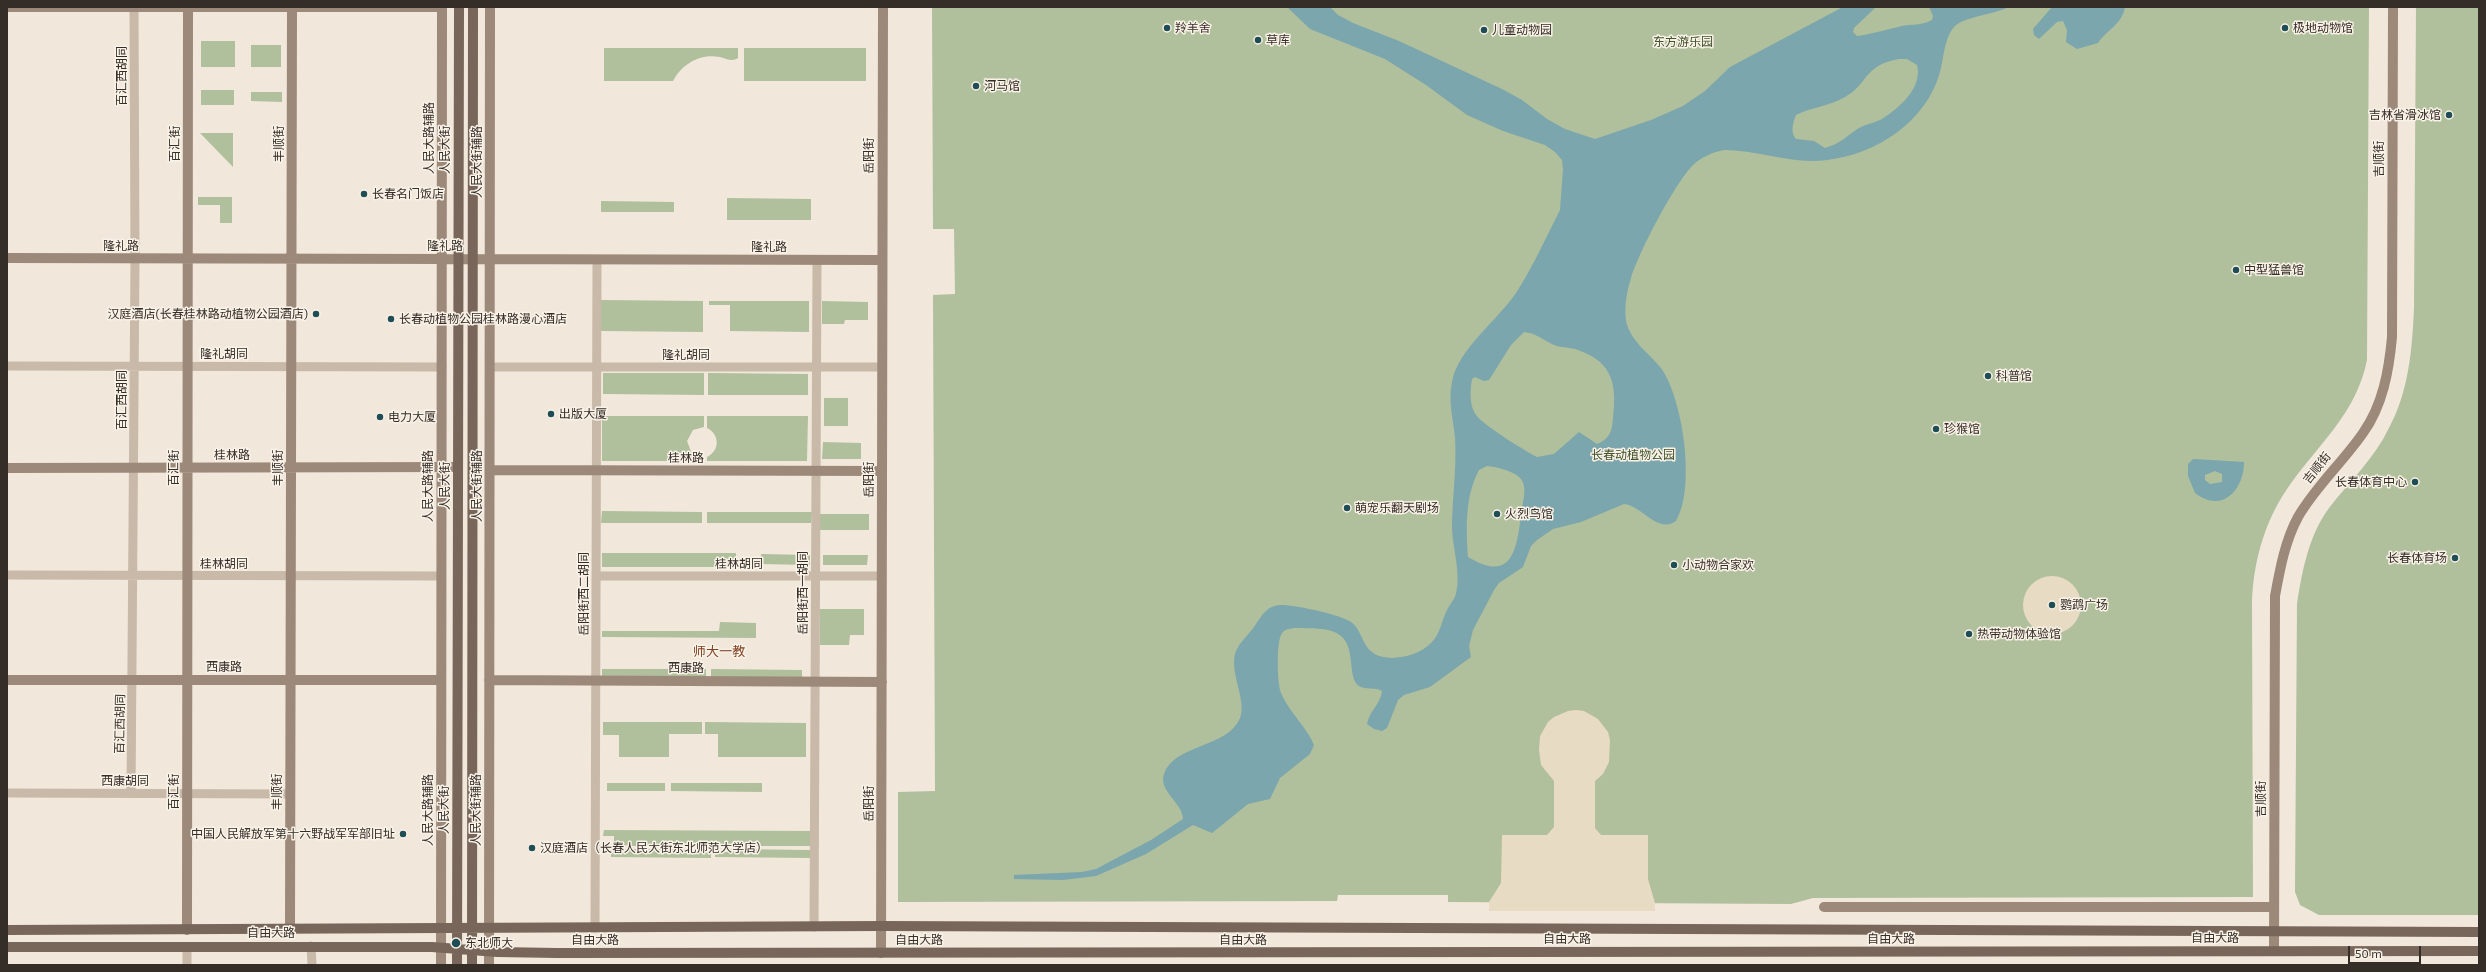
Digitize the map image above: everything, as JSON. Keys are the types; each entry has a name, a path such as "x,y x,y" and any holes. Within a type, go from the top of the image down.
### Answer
{"main road":[{"name":"人民大街","path":"457,965 459,7"},
{"path":"472,965 473,7"},
{"name":"自由大路","path":"7,930 290,930 882,926 2479,932"},
{"name":"自由大路","path":"7,947 311,946 441,947 489,951 882,953 2479,951"}],"street":[{"path":"7,7 442,7"},
{"name":"百汇街","path":"187,930 186,576 188,7"},
{"name":"丰顺街","path":"290,930 292,7"},
{"name":"人民大路辅路","path":"441,965 442,7"},
{"name":"人民大街辅路","path":"489,965 490,7"},
{"name":"岳阳街","path":"882,953 883,7"},
{"name":"吉顺街","path":"2274,951 2275,596 2280,567 2298,518 2311,496 2364,432 2375,413 2389,364 2392,338 2393,7"},
{"name":"百汇西胡同","path":"131,793 135,259 134,8"},
{"name":"隆礼路","path":"7,258 882,260"},
{"name":"岳阳街西二胡同","path":"595,928 597,260"},
{"name":"岳阳街西一胡同","path":"814,927 817,260"},
{"name":"隆礼胡同","path":"7,366 442,367"},
{"name":"隆礼胡同","path":"490,367 882,367"},
{"name":"桂林路","path":"7,468 458,467"},
{"name":"桂林路","path":"490,470 882,471"},
{"name":"桂林胡同","path":"7,575 441,576"},
{"name":"桂林胡同","path":"596,576 882,576"},
{"name":"西康路","path":"7,680 441,680"},
{"name":"西康路","path":"489,680 882,682"},
{"name":"西康胡同","path":"7,793 290,794"},
{"path":"1824,907 2274,907"},
{"path":"187,946 187,965"},
{"path":"311,946 312,965"}],"green space":[{"name":"长春动植物公园","path":"932,7 2369,7 2367,360 2362,380 2345,413 2287,489 2279,502 2266,530 2257,559 2252,604 2253,897 1813,898 1791,904 1448,902 1448,895 1338,895 1337,901 898,902 898,792 935,791 933,295 955,294 954,229 933,229"},
{"name":"长春体育中心","path":"2416,7 2479,7 2479,915 2319,915 2300,905 2295,892 2297,604 2307,554 2316,530 2329,508 2369,460 2383,439 2396,414 2408,370 2414,308"},
{"path":"201,41 235,41 235,67 201,67"},
{"path":"251,45 281,45 281,67 251,67"},
{"path":"604,48 738,48 738,58 732,60 713,56 699,58 692,61 681,70 673,81 604,81"},
{"path":"744,48 866,48 866,81 744,81"},
{"path":"201,90 234,90 234,105 201,105"},
{"path":"251,92 282,92 282,102 251,101"},
{"path":"200,133 233,133 233,167"},
{"path":"198,197 232,197 232,223 220,223 220,205 198,205"},
{"path":"727,198 811,199 811,220 727,220"},
{"path":"601,201 674,202 674,212 601,212"},
{"path":"601,300 703,301 703,332 601,331"},
{"path":"709,301 809,301 809,332 730,331 730,305 709,305"},
{"path":"822,301 868,302 868,320 845,320 844,324 822,324"},
{"path":"603,373 704,373 704,395 603,394"},
{"path":"708,373 808,374 808,395 708,395"},
{"path":"824,398 848,398 848,426 824,426"},
{"path":"602,416 704,416 704,427 693,430 687,441 692,454 704,457 704,461 602,461"},
{"path":"707,416 808,416 807,461 707,461 707,457 714,451 717,442 714,434 707,428"},
{"path":"823,442 861,443 861,459 822,459"},
{"path":"602,511 702,512 702,523 601,523"},
{"path":"707,512 812,512 811,523 707,523"},
{"path":"819,514 869,514 869,530 819,530"},
{"path":"602,553 736,553 736,567 602,567"},
{"path":"761,554 810,555 810,565 761,564"},
{"path":"823,555 868,555 867,565 823,565"},
{"path":"820,609 864,609 864,635 850,635 849,645 820,645"},
{"path":"720,622 756,623 756,638 602,637 602,631 719,631"},
{"path":"602,669 706,669 706,677 602,677"},
{"path":"711,669 802,670 802,677 711,677"},
{"path":"603,722 702,722 702,734 669,734 669,757 619,757 619,735 603,735"},
{"path":"705,722 806,723 806,757 718,757 718,734 705,734"},
{"path":"607,783 665,783 665,791 607,791"},
{"path":"671,783 762,783 762,792 671,791"},
{"path":"604,830 811,831 811,846 632,846 614,844 614,836 603,836"},
{"path":"611,849 689,849 689,852 711,852 711,858 611,857"},
{"path":"728,849 810,850 810,858 715,857 715,852 728,852"}],"shaded area":[{"name":"鹦鹉广场","path":"2052,576 2068,581 2076,589 2081,605 2076,621 2068,629 2052,634 2036,629 2028,621 2023,605 2028,589 2036,581"},
{"path":"1568,711 1584,711 1598,719 1608,732 1610,740 1609,762 1603,774 1595,781 1595,828 1601,835 1648,835 1648,879 1655,903 1655,911 1489,911 1489,902 1501,883 1502,835 1547,835 1554,827 1554,781 1541,765 1539,750 1540,736 1548,722 1554,717"}],"water":[{"path":"1287,7 1330,7 1338,15 1353,23 1399,41 1502,89 1522,100 1547,119 1565,129 1595,139 1651,120 1683,106 1705,91 1730,67 1843,7 1876,7 1854,28 1853,32 1857,36 1932,20 1933,16 1929,7 2009,7 1965,20 1955,26 1946,42 1940,72 1933,90 1923,106 1911,120 1881,143 1846,157 1814,161 1801,161 1750,152 1724,150 1707,155 1699,160 1692,166 1676,188 1641,252 1628,288 1625,309 1626,320 1631,334 1661,368 1669,382 1681,421 1686,466 1685,488 1682,506 1676,521 1669,524 1656,522 1637,509 1624,504 1581,522 1553,529 1537,540 1531,546 1523,567 1499,583 1494,590 1473,630 1469,646 1471,657 1430,687 1404,695 1398,700 1387,728 1382,731 1374,729 1367,724 1370,715 1380,700 1382,691 1359,686 1355,682 1346,641 1337,633 1332,631 1295,628 1286,630 1280,637 1279,644 1278,662 1281,693 1284,700 1311,738 1314,745 1310,754 1280,778 1270,799 1248,804 1212,833 1193,825 1146,854 1096,876 1063,880 1014,879 1014,875 1082,872 1096,869 1151,840 1183,819 1182,813 1164,786 1164,774 1170,764 1178,757 1213,741 1234,728 1242,711 1234,662 1235,654 1241,642 1263,614 1272,607 1280,605 1295,606 1317,610 1346,619 1355,625 1366,645 1372,652 1378,656 1394,658 1419,652 1431,643 1437,635 1445,614 1456,594 1458,578 1452,529 1455,437 1451,403 1452,382 1462,358 1516,293 1532,266 1560,210 1563,169 1562,160 1555,152 1545,145 1503,131 1467,115 1426,85 1385,59 1310,29","holes":["1907,59 1917,65 1918,73 1916,82 1913,89 1902,103 1882,119 1859,128 1840,142 1825,148 1814,141 1796,139 1794,137 1793,124 1796,115 1845,97 1855,90 1877,67 1886,62","1524,332 1536,335 1554,345 1578,350 1599,361 1606,368 1613,385 1614,406 1612,427 1608,437 1597,444 1579,432 1554,454 1537,457 1505,438 1480,419 1472,407 1472,379 1475,377 1484,381 1489,380 1511,345","1487,466 1501,468 1518,476 1524,487 1522,511 1514,550 1510,559 1503,565 1494,567 1468,557 1467,524 1469,501 1474,480 1479,470"]},
{"path":"2052,7 2125,7 2121,18 2098,43 2077,49 2066,42 2067,30 2063,21 2057,22 2039,39 2034,35 2033,29"},
{"path":"2193,459 2244,462 2243,472 2236,490 2230,496 2222,500 2214,501 2205,499 2195,493 2188,476 2188,464","holes":["2215,471 2222,474 2222,482 2210,484 2205,480 2205,475"]}],"place":[{"name":"羚羊舍","path":"1167,28"},
{"name":"极地动物馆","path":"2285,28"},
{"name":"儿童动物园","path":"1484,30"},
{"name":"草库","path":"1258,40"},
{"name":"河马馆","path":"976,86"},
{"name":"吉林省滑冰馆","path":"2449,115"},
{"name":"长春名门饭店","path":"364,194"},
{"name":"中型猛兽馆","path":"2236,270"},
{"name":"汉庭酒店(长春桂林路动植物公园酒店)","path":"316,314"},
{"name":"长春动植物公园桂林路漫心酒店","path":"391,319"},
{"name":"科普馆","path":"1988,376"},
{"name":"出版大厦","path":"551,414"},
{"name":"电力大厦","path":"380,417"},
{"name":"珍猴馆","path":"1936,429"},
{"name":"长春体育中心","path":"2415,482"},
{"name":"萌宠乐翻天剧场","path":"1347,508"},
{"name":"火烈鸟馆","path":"1497,514"},
{"name":"长春体育场","path":"2455,558"},
{"name":"小动物合家欢","path":"1674,565"},
{"name":"鹦鹉广场","path":"2052,605"},
{"name":"热带动物体验馆","path":"1969,634"},
{"name":"中国人民解放军第十六野战军军部旧址","path":"403,834"},
{"name":"汉庭酒店（长春人民大街东北师范大学店）","path":"532,848"},
{"name":"东北师大","path":"456,943"}],"district":[{"name":"师大一教","path":"719,652"}],"park label":[{"name":"东方游乐园","path":"1683,42"}]}
